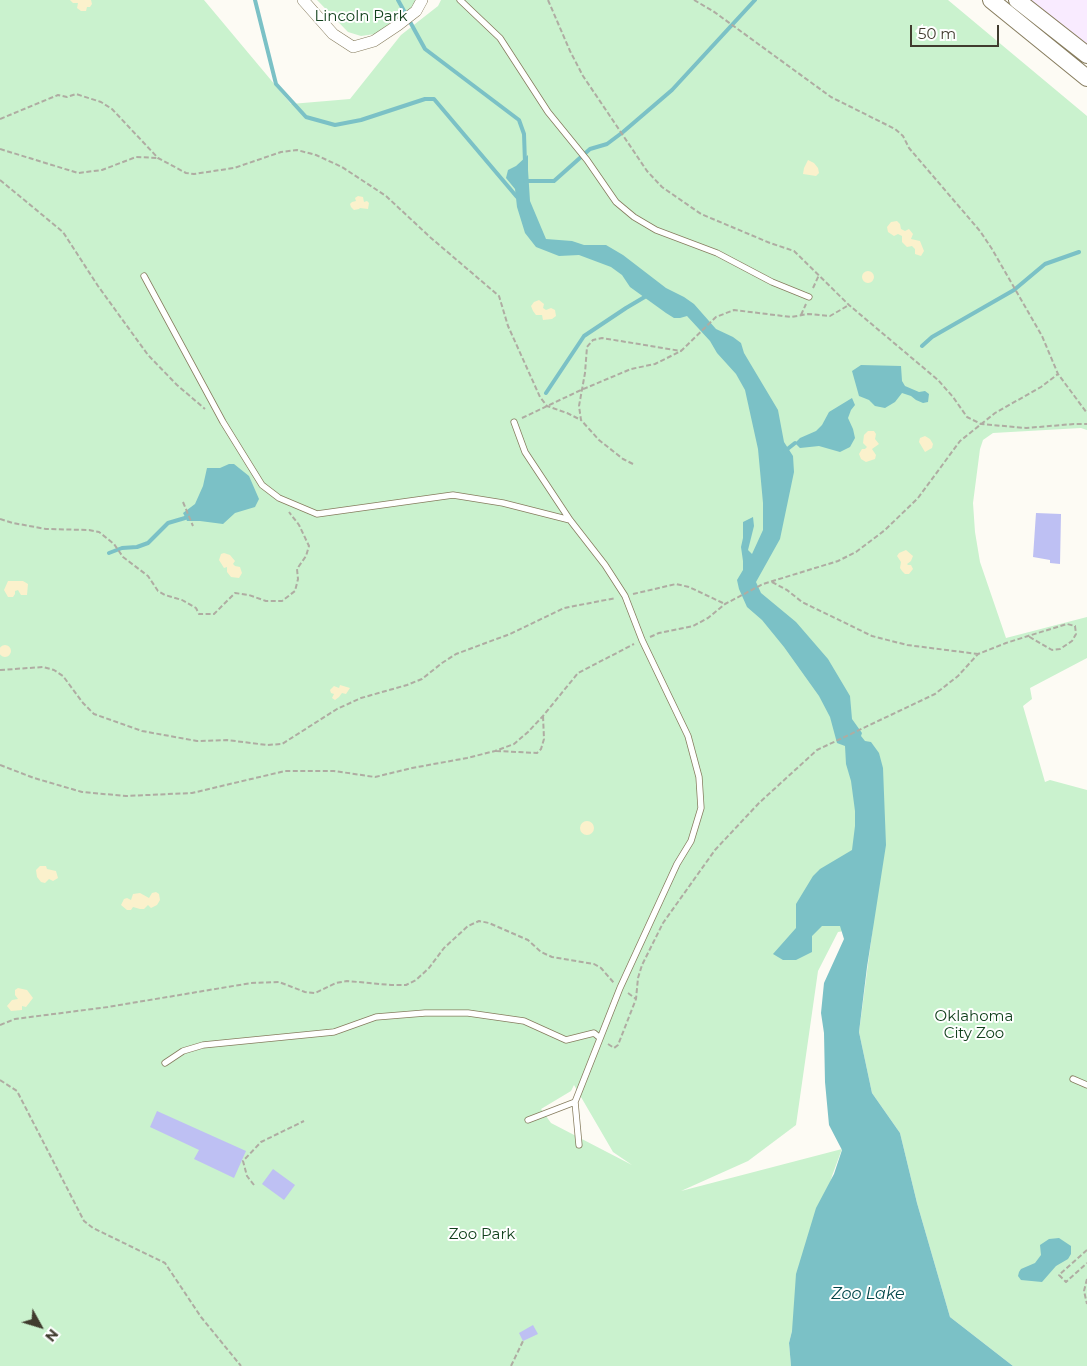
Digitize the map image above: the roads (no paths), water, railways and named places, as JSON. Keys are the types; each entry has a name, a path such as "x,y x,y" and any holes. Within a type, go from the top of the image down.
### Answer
{"main road":[{"path":"991,0 1087,78"},
{"path":"1017,0 1087,55"}],"street":[{"path":"302,0 333,34 353,47 374,40 398,25 416,11 422,0"}],"lane":[{"path":"460,0 500,38 548,112 587,160 616,202 634,217 656,230 717,253 772,282 809,298"},
{"path":"144,276 223,422 262,485 279,498 318,514 453,495 503,503 570,520"},
{"path":"514,422 525,452 570,520 605,564 625,596 642,640 688,736 699,778 701,808 691,841 678,864 620,988 575,1102 579,1146"},
{"path":"165,1063 183,1051 203,1045 334,1032 376,1017 425,1013 468,1012 524,1020 566,1040 594,1033 600,1038"},
{"path":"1073,1080 1087,1086"},
{"path":"528,1120 575,1102"}],"water":[{"name":"Zoo Lake","path":"528,155 530,201 546,239 572,241 584,245 606,245 623,255 666,288 694,304 716,329 741,343 744,353 778,410 784,442 793,456 794,472 780,539 756,582 761,593 796,622 828,659 850,696 852,719 862,733 861,736 865,741 871,742 879,753 883,768 886,845 859,1032 872,1093 900,1133 917,1203 950,1317 1013,1366 791,1366 789,1343 792,1331 796,1274 816,1208 834,1174 842,1150 829,1125 825,1082 824,1033 821,1013 824,983 844,939 840,926 822,926 812,936 812,952 796,960 783,960 773,954 796,928 796,904 813,876 820,869 852,850 855,811 851,781 846,764 845,746 837,743 830,717 819,696 784,647 762,620 747,607 739,589 737,580 743,570 741,547 743,522 753,517 754,526 748,550 752,554 763,530 763,503 758,449 745,390 736,374 687,316 674,318 666,313 630,287 622,275 611,267 579,255 559,256 536,247 525,233 517,207 515,189 506,178 508,170 516,166"},
{"path":"861,365 901,366 902,381 905,386 919,392 925,391 929,394 928,402 923,403 902,393 895,402 885,408 875,406 869,400 859,396 852,371"},
{"path":"852,398 855,405 848,418 855,438 850,447 840,452 819,446 800,448 795,443 800,438 816,431 822,425 829,412"},
{"path":"234,464 249,476 259,499 255,507 235,513 223,524 187,521 183,513 195,504 203,486 207,468 220,468"},
{"path":"1059,1238 1071,1246 1071,1254 1068,1259 1056,1266 1042,1282 1021,1280 1018,1276 1021,1269 1035,1263 1041,1255 1040,1245 1049,1239"}],"waterway":[{"path":"255,0 276,84 306,117 335,125 361,120 425,99 434,99 517,197"},
{"path":"398,0 425,49 519,120 524,134 525,163"},
{"path":"525,181 554,181 590,149 607,144 623,132 672,90 755,0"},
{"path":"922,346 932,337 1014,290 1045,264 1079,252"},
{"path":"546,393 584,336 648,295"},
{"path":"785,451 795,443"},
{"path":"109,553 122,548 137,547 148,543 168,523 185,518"}],"park label":[{"name":"Lincoln Park","path":"361,17"},
{"name":"Oklahoma City Zoo","path":"974,1026"},
{"name":"Zoo Park","path":"482,1235"}]}
